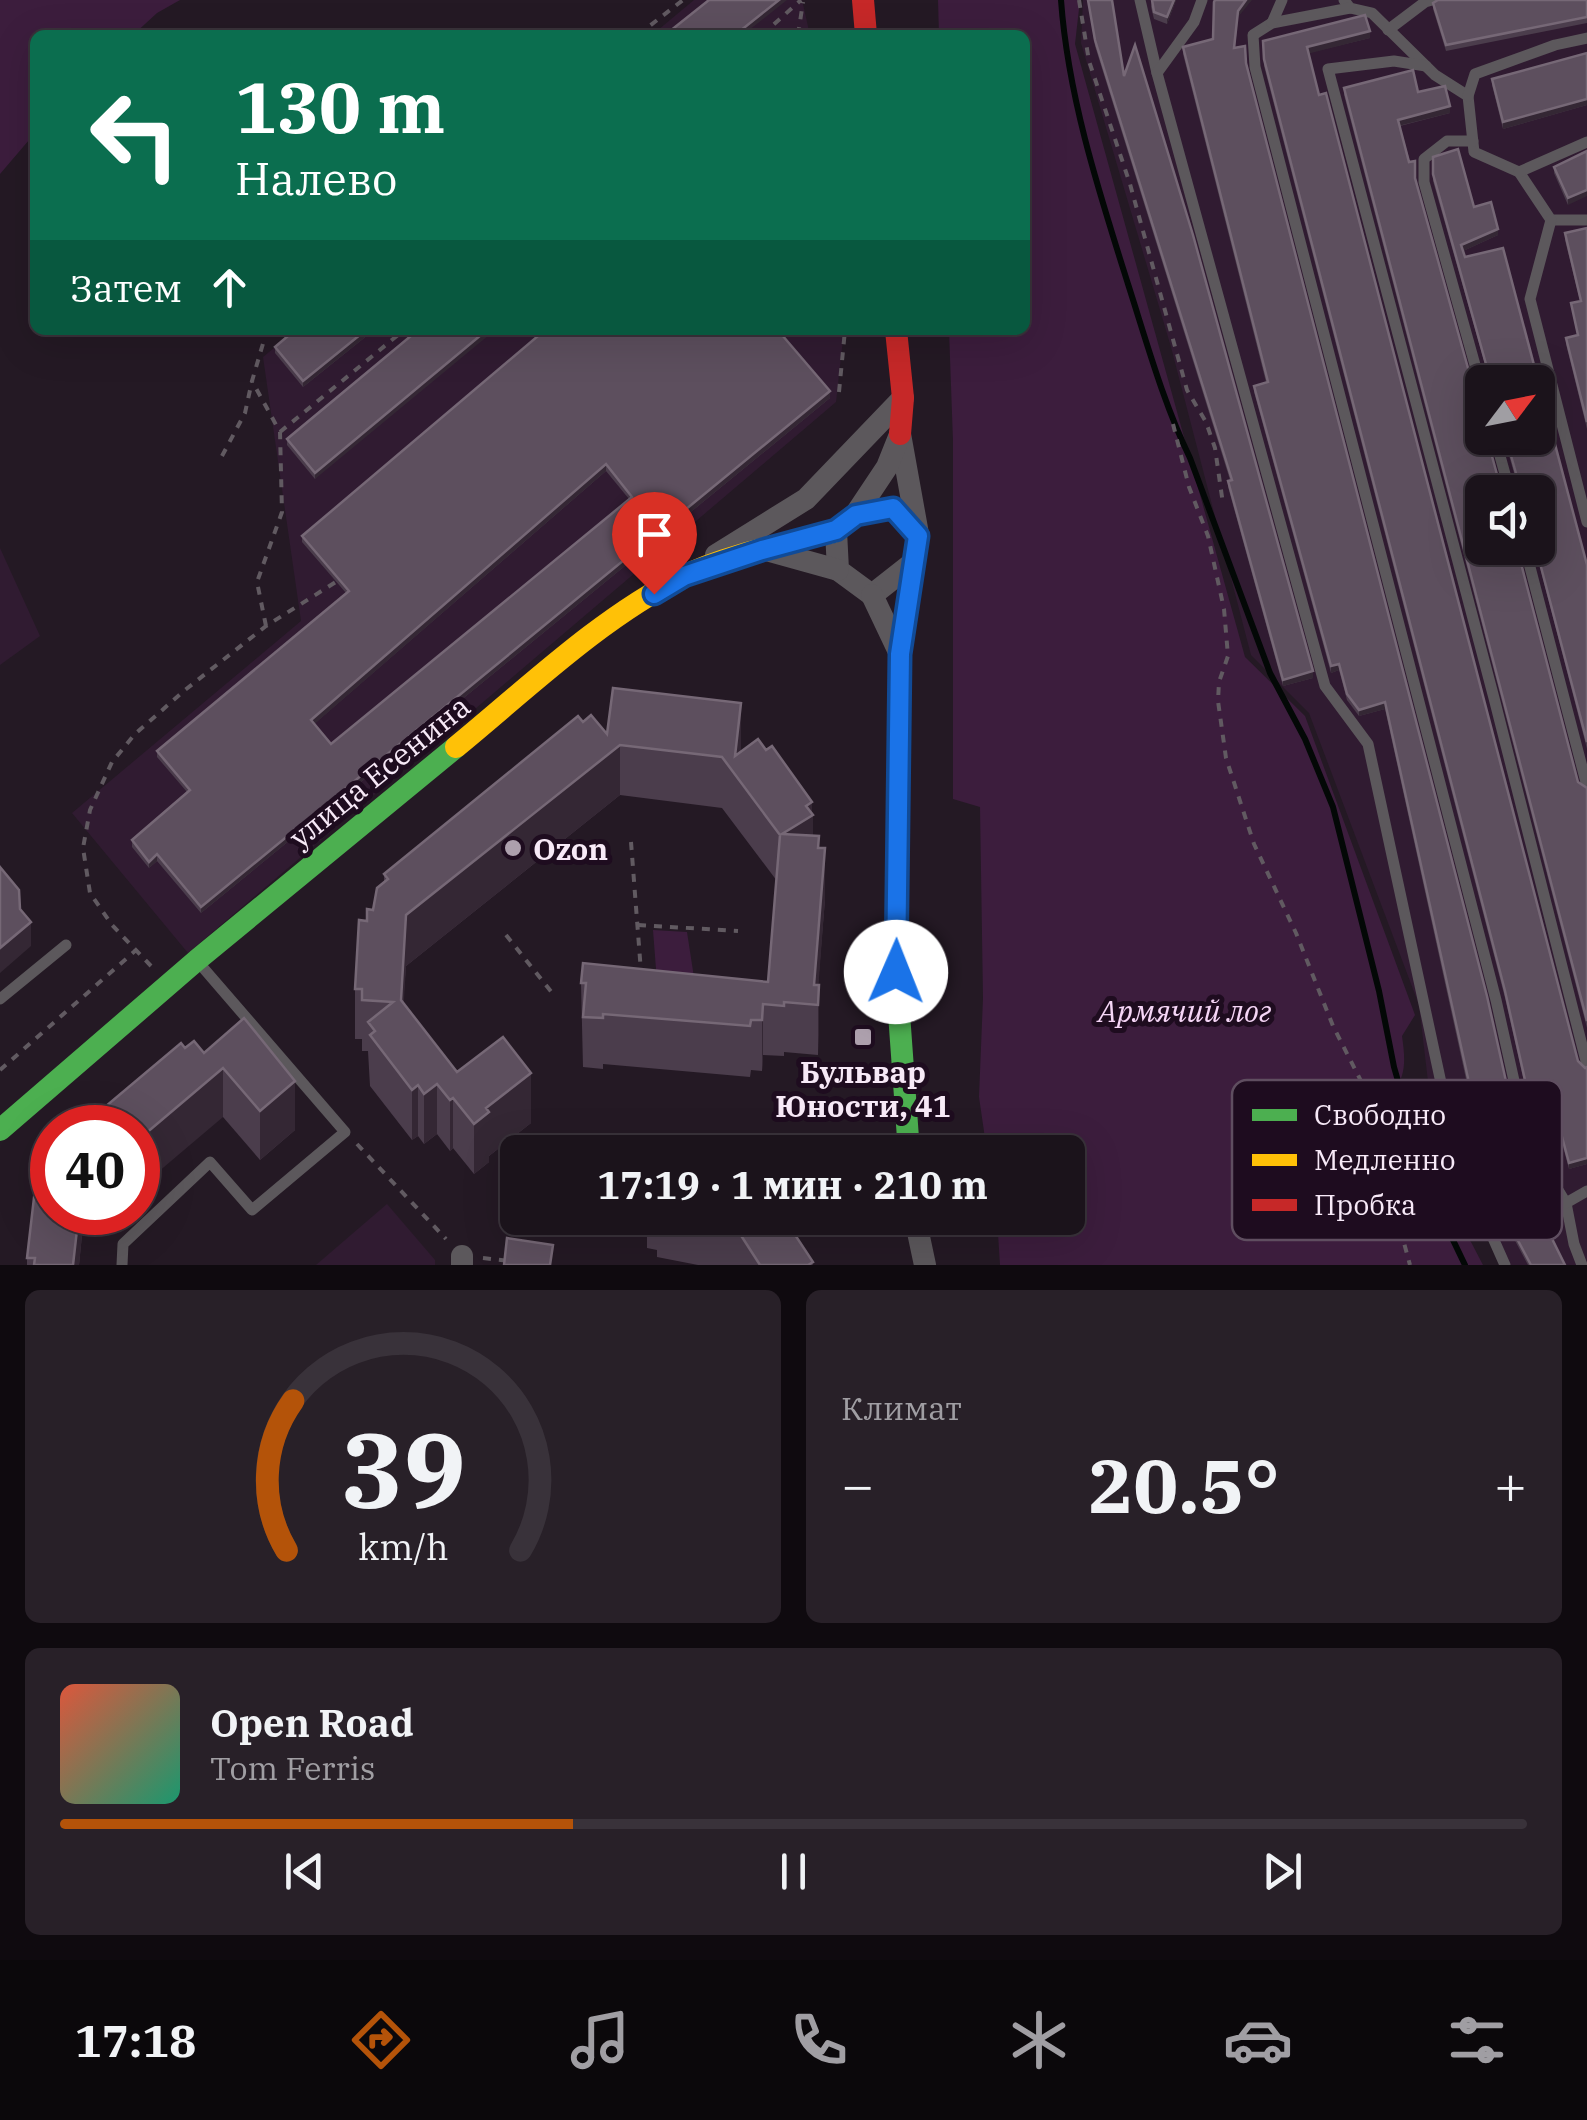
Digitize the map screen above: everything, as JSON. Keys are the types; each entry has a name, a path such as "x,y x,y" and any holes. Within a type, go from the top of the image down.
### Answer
{"street":[{"path":"863,0 866,30"},
{"path":"897,335 903,398 900,434 918,536 900,654 896,972 908,1135"},
{"path":"684,576 806,499 903,398"},
{"path":"838,570 836,530 856,515 887,467 900,434"},
{"path":"856,515 893,508 918,536"},
{"name":"улица Есенина","path":"0,1130 168,984 602,627 684,576 836,530"},
{"path":"762,550 838,570 872,594 900,654"},
{"path":"872,594 914,562"},
{"path":"919,1235 925,1265"}],"lane":[{"path":"1140,0 1156,73 1325,686 1368,744 1440,1080"},
{"path":"1156,73 1194,22 1202,0"},
{"path":"1272,22 1282,0"},
{"path":"1388,30 1432,0"},
{"path":"1468,96 1426,66 1372,13 1347,4 1272,22 1253,35 1255,67 1514,1080"},
{"path":"1587,38 1555,45 1475,74 1468,96 1474,152 1519,172 1551,220 1530,300 1587,522"},
{"path":"1426,66 1394,61 1328,69 1587,1065"},
{"path":"1472,141 1447,141 1424,159 1424,182 1475,365"},
{"path":"1519,172 1587,142"},
{"path":"1551,220 1587,220"},
{"path":"1529,565 1587,786"},
{"path":"0,999 66,945"},
{"path":"122,1265 122,1244 210,1162 252,1210 345,1132 197,960"},
{"path":"1566,1203 1587,1191"},
{"path":"1562,1196 1582,1265"},
{"path":"1494,1240 1505,1265"}],"path":[{"path":"644,30 683,0"},
{"path":"1079,0 1090,61 1130,184 1188,390 1215,448 1223,504"},
{"path":"768,30 802,1"},
{"path":"799,30 802,1"},
{"path":"222,456 244,413 265,335"},
{"path":"280,432 398,335"},
{"path":"840,392 845,335"},
{"path":"252,381 280,432 282,512 258,582 266,626"},
{"path":"1174,424 1189,487 1208,536 1224,609 1228,656 1218,682 1218,700 1226,758 1254,844 1360,1080"},
{"path":"168,984 112,925 90,893 83,848 90,810 112,762 135,734 266,626 344,576"},
{"path":"631,842 642,972"},
{"path":"638,925 738,931"},
{"path":"506,936 553,994"},
{"path":"0,1070 136,950"},
{"path":"345,1132 462,1260 514,1261"},
{"path":"1403,1240 1410,1265"}],"shaded area":[{"path":"694,0 802,0 809,30 658,30"},
{"path":"1083,0 1587,0 1587,1265 1510,1265 1499,1240 1562,1240 1562,1080 1428,1080 1419,1005 1309,713 1251,655 1171,347 1081,43"},
{"path":"290,335 843,335 836,402 188,953 72,813 301,621 263,357"},
{"path":"0,548 40,636 0,665"},
{"path":"387,1204 435,1260 435,1265 316,1265"}],"green space":[{"path":"0,0 180,0 138,30 30,30 30,139 0,174"},
{"name":"Армячий лог","path":"938,0 1080,0 1075,44 1245,657 1305,716 1415,1015 1402,1036 1404,1066 1400,1080 1232,1080 1232,1240 1469,1240 1483,1265 1000,1265 998,1235 1085,1235 1085,1135 985,1135 979,1097 983,998 980,807 953,799 949,335 1030,335 1030,30 939,30"},
{"path":"653,930 687,932 695,984 657,982"}],"building":[{"path":"709,0 779,0 741,30 671,30"},
{"path":"1088,0 1112,0 1124,76 1135,45 1193,235 1313,671 1283,680 1228,481 1232,480 1095,40"},
{"path":"1152,0 1174,0 1167,17 1154,12"},
{"path":"1246,0 1238,11 1234,48 1245,46 1246,63 1506,1080 1468,1080 1385,702 1359,710 1347,694 1339,664 1331,666 1254,386 1268,382 1183,47 1213,39 1214,2"},
{"path":"1587,0 1587,17 1446,45 1433,3"},
{"path":"1365,15 1370,31 1307,47 1319,95 1326,93 1578,1061 1587,1067 1587,1158 1569,1163 1562,1137 1562,1080 1525,1080 1264,59 1263,41"},
{"path":"1587,53 1587,99 1503,122 1492,79"},
{"path":"1413,70 1418,92 1445,86 1450,106 1398,120 1409,162 1415,161 1415,178 1467,365 1465,455 1492,455 1497,475 1465,475 1465,553 1344,88"},
{"path":"1458,149 1474,207 1491,202 1498,229 1461,245 1465,257 1503,248 1534,365 1486,365 1433,174 1433,157"},
{"path":"1587,151 1587,190 1568,198 1554,167"},
{"path":"1587,228 1587,422 1566,338 1578,335 1571,303 1581,301 1565,233"},
{"path":"289,335 360,335 303,381 275,347"},
{"path":"412,335 481,335 315,473 287,439"},
{"path":"539,335 782,335 830,391 201,907 157,854 149,862 132,840 190,790 157,751 349,591 302,536","holes":["606,464 632,497 331,744 311,720"]},
{"path":"1555,444 1587,565 1587,742 1540,565 1555,565 1555,475 1516,475 1511,455 1555,455"},
{"path":"1468,565 1521,565 1578,782 1587,788 1587,1021"},
{"path":"613,688 741,703 735,756 758,739 766,750 772,746 812,802 806,806 813,815 782,834 819,836 818,848 825,848 814,985 819,985 818,1005 763,1004 762,1020 751,1020 750,1026 603,1014 603,1018 583,1017 583,963 768,982 780,835 722,757 620,745 406,915 401,1000 457,1072 503,1037 531,1073 486,1108 489,1112 474,1124 437,1084 424,1094 418,1085 412,1090 370,1035 375,1031 368,1022 393,1002 362,1000 362,989 355,989 359,920 367,921 367,909 373,910 377,888 388,879 384,874 578,716 583,722 591,715 607,734"},
{"path":"0,867 19,890 20,909 31,922 0,948"},
{"path":"244,1018 295,1081 260,1111 223,1068 160,1121 160,1105 107,1105 181,1043 185,1048 194,1041 204,1053"},
{"path":"30,1232 76,1235 73,1265 34,1265 35,1258 27,1258"},
{"path":"741,1235 795,1235 813,1262 808,1265 760,1265"},
{"path":"507,1238 553,1245 550,1265 504,1265"},
{"path":"1518,1240 1553,1240 1565,1265 1531,1265"}],"waterway":[{"path":"1061,0 1070,72 1106,214 1172,415 1270,673 1305,739 1333,807 1398,1080"},
{"path":"1453,1240 1465,1265"}],"traffic: fast":[{"path":"908,1135 896,972 900,654 914,562"},
{"path":"0,1130 197,960 456,747"}],"traffic: slow":[{"path":"456,747 565,656 651,594 718,562 836,531"}],"traffic: jam":[{"path":"863,0 866,30"},
{"path":"897,335 903,398 900,434"}],"place":[{"name":"Ozon","path":"513,848"},
{"name":"Бульвар Юности, 41","path":"863,1037"}],"route":[{"path":"654,594 684,576 836,530 856,515 893,508 918,536 900,654 896,972"}]}
